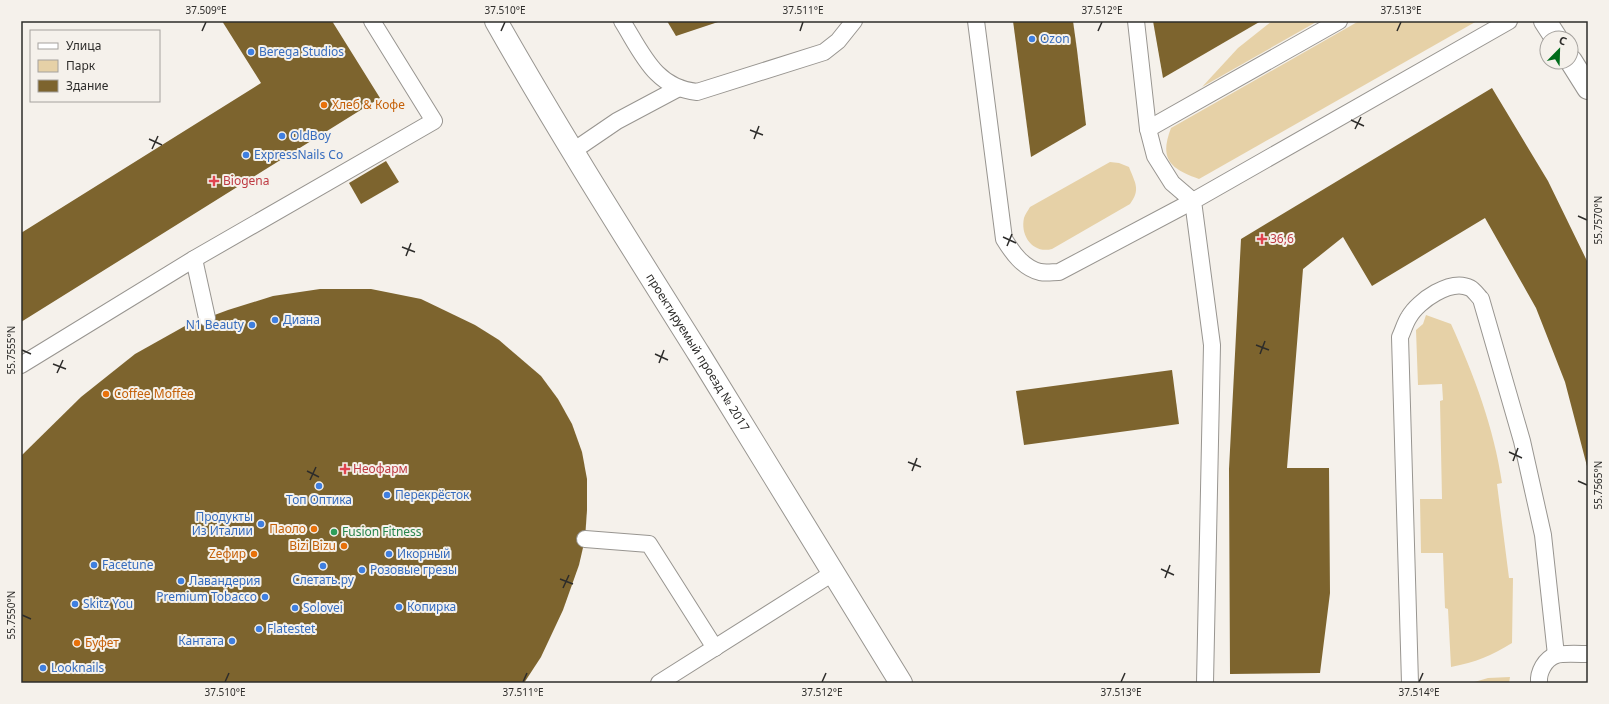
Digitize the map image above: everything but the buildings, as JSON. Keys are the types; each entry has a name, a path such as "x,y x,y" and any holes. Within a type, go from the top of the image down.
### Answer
{"street":[{"name":"проектируемый проезд № 2017","path":"496,21 573,151 807,528 901,683"},
{"path":"1545,21 1551,30"},
{"path":"1577,70 1588,88"}],"lane":[{"path":"21,365 194,259 434,121 372,21"},
{"path":"622,21 652,68 661,78 679,88 698,92 824,52 838,41 854,21"},
{"path":"976,21 1004,239 1012,252 1028,266 1040,272 1059,272 1193,201 1509,21"},
{"path":"1136,21 1148,129 1155,156 1172,183 1193,201 1212,345 1205,683"},
{"path":"1148,129 1339,21"},
{"path":"573,151 617,121 679,88"},
{"path":"194,259 207,318"},
{"path":"1410,683 1400,337 1409,316 1427,298 1439,291 1455,286 1470,288 1481,299 1522,441 1543,535 1556,655"},
{"path":"585,539 649,544 715,648"},
{"path":"659,683 833,573"},
{"path":"1539,683 1538,676 1544,664 1556,655 1588,654"}],"green space":[{"path":"1272,21 1318,21 1202,87 1238,48"},
{"path":"1359,21 1477,21 1199,179 1174,167 1167,155 1166,148 1171,128"},
{"path":"1110,162 1119,163 1129,167 1136,186 1135,194 1130,204 1052,249 1039,249 1029,242 1023,225 1024,217 1030,207"},
{"path":"1426,315 1451,324 1468,363 1482,402 1494,442 1502,483 1497,484 1509,578 1513,578 1512,643 1483,658 1451,667 1448,609 1445,608 1443,553 1421,553 1420,499 1442,499 1440,401 1443,400 1442,384 1418,385 1416,330 1423,324"},
{"path":"1510,677 1509,683 1471,683 1488,678"}],"place":[{"name":"Ozon","path":"1032,39"},
{"name":"Berega Studios","path":"251,52"},
{"name":"Хлеб & Кофе","path":"324,105"},
{"name":"OldBoy","path":"282,136"},
{"name":"ExpressNails Co","path":"246,155"},
{"name":"Biogena","path":"214,181"},
{"name":"36,6","path":"1262,239"},
{"name":"Диана","path":"275,320"},
{"name":"N1 Beauty","path":"252,325"},
{"name":"Coffee Moffee","path":"106,394"},
{"name":"Неофарм","path":"345,469"},
{"name":"Топ Оптика","path":"319,486"},
{"name":"Перекрёсток","path":"387,495"},
{"name":"Продукты Из Италии","path":"261,524"},
{"name":"Паоло","path":"314,529"},
{"name":"Fusion Fitness","path":"334,532"},
{"name":"Bizi Bizu","path":"344,546"},
{"name":"Zефир","path":"254,554"},
{"name":"Икорный","path":"389,554"},
{"name":"Facetune","path":"94,565"},
{"name":"Слетать.ру","path":"323,566"},
{"name":"Розовые грезы","path":"362,570"},
{"name":"Лавандерия","path":"181,581"},
{"name":"Premium Tobacco","path":"265,597"},
{"name":"Skitz You","path":"75,604"},
{"name":"Копирка","path":"399,607"},
{"name":"Solovei","path":"295,608"},
{"name":"Flatestet","path":"259,629"},
{"name":"Кантата","path":"232,641"},
{"name":"Буфет","path":"77,643"},
{"name":"Looknails","path":"43,668"}]}
